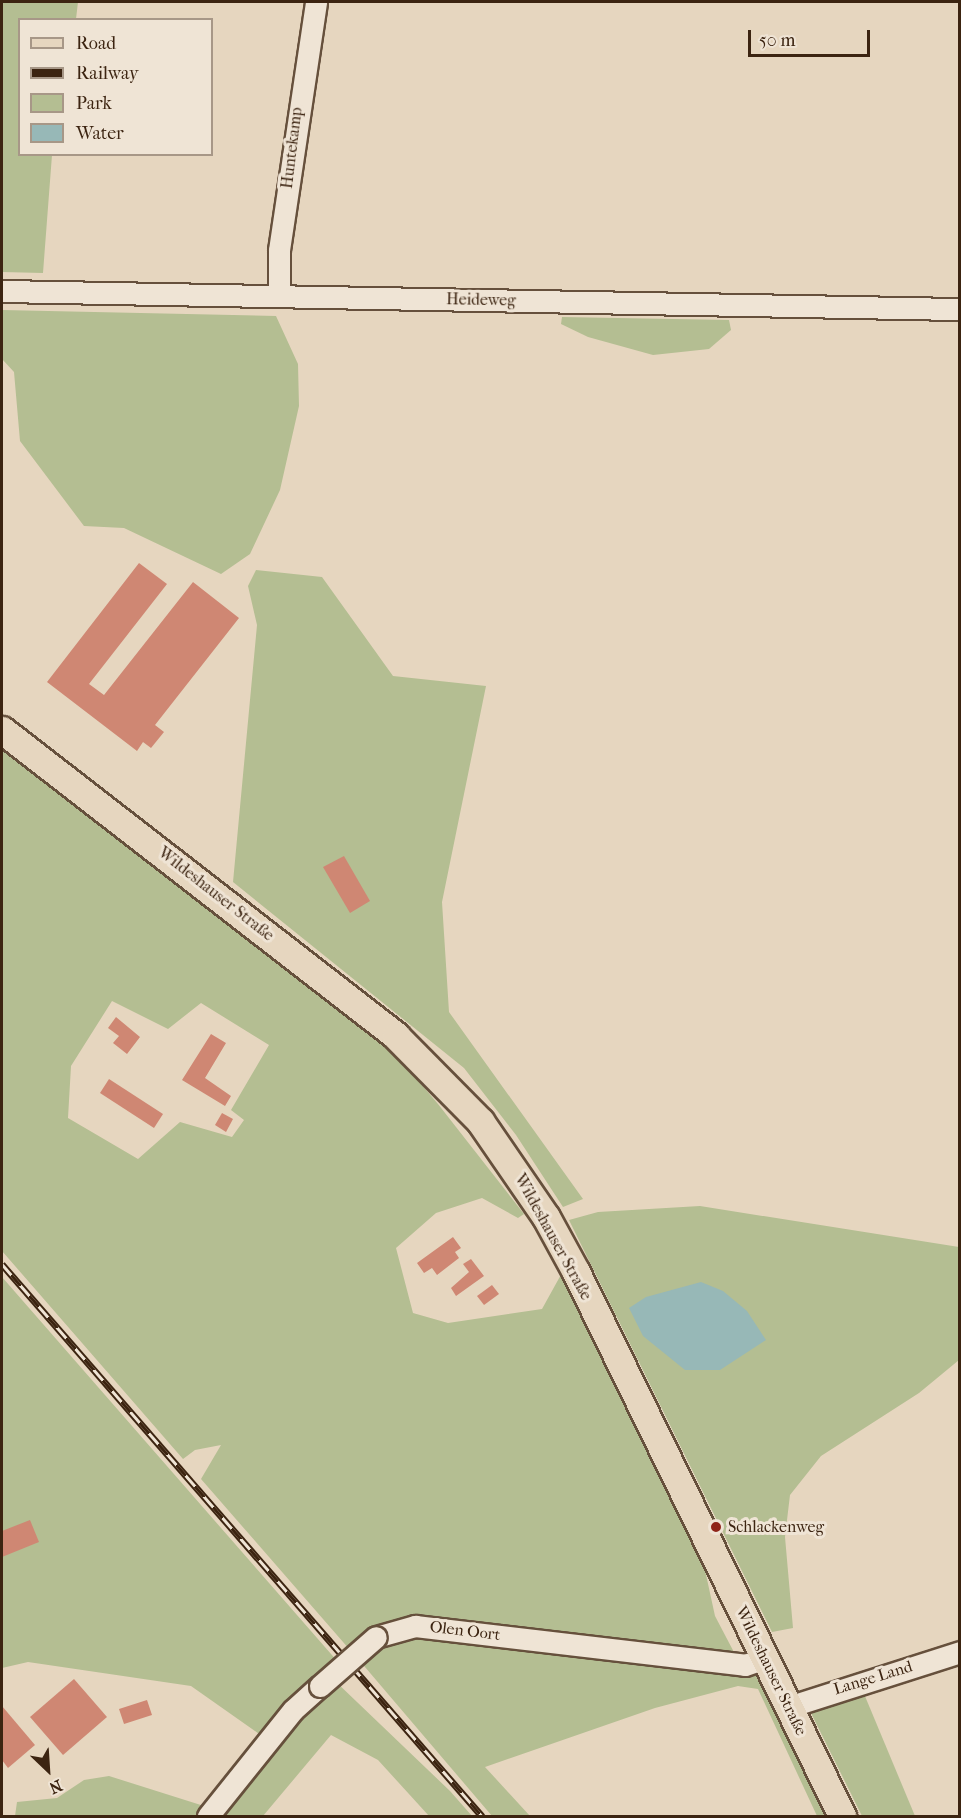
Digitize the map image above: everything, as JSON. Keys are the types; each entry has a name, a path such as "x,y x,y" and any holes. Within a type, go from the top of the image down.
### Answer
{"main road":[{"name":"Wildeshauser Straße","path":"2,730 396,1036 480,1121 551,1226 842,1816"}],"street":[{"name":"Huntekamp","path":"279,296 279,250 316,2"},
{"name":"Heideweg","path":"2,291 960,309"},
{"name":"Olen Oort","path":"207,1816 293,1710 376,1636 415,1626 745,1665 765,1658"},
{"name":"Lange Land","path":"788,1707 960,1652"}],"green space":[{"path":"2,2 78,2 76,18 18,18 18,156 52,156 43,273 2,272"},
{"path":"2,310 276,316 298,364 299,406 280,490 250,554 221,574 124,528 84,526 20,441 14,372 2,359"},
{"path":"562,317 729,320 731,330 709,349 653,355 588,337 561,324"},
{"path":"256,570 322,577 393,676 486,686 442,902 449,1012 583,1199 563,1207 516,1135 464,1068 233,882 257,625 248,586"},
{"path":"2,747 389,1046 438,1104 524,1214 518,1218 482,1198 436,1213 396,1248 413,1313 448,1323 542,1309 563,1271 700,1547 715,1616 737,1658 415,1619 350,1650 201,1479 221,1445 195,1450 183,1459 2,1251","holes":["112,1001 168,1029 201,1003 269,1045 231,1110 244,1120 232,1137 180,1122 138,1159 68,1118 71,1066"]},
{"path":"700,1206 959,1247 959,1360 919,1393 821,1456 790,1495 785,1537 793,1628 772,1632 569,1220 598,1212"},
{"path":"2,1277 338,1662 262,1736 191,1686 28,1662 2,1668"},
{"path":"416,1632 758,1675 832,1816 817,1816 758,1689 738,1686 655,1708 485,1767 530,1816 492,1816 359,1660 378,1642"},
{"path":"334,1680 450,1791 472,1816 429,1816 378,1760 331,1735 263,1816 216,1816 274,1740"},
{"path":"862,1689 915,1816 862,1816 812,1715 811,1706"},
{"path":"109,1776 204,1806 197,1816 15,1816 17,1802 57,1798 84,1780"}],"water":[{"path":"701,1282 723,1291 747,1311 766,1340 720,1370 685,1370 643,1336 629,1308 646,1297"}],"building":[{"path":"139,563 167,584 89,684 104,695 193,582 239,618 155,725 164,732 151,748 143,742 137,751 47,682"},
{"path":"344,856 370,901 350,913 323,867"},
{"path":"116,1017 140,1037 127,1054 113,1043 119,1036 108,1028"},
{"path":"211,1034 226,1043 205,1078 231,1096 225,1106 182,1080"},
{"path":"109,1079 163,1114 154,1128 100,1093"},
{"path":"222,1113 233,1119 226,1132 215,1125"},
{"path":"453,1237 461,1248 455,1252 459,1258 437,1275 432,1268 424,1273 417,1263"},
{"path":"471,1259 484,1276 456,1296 451,1288 469,1272 463,1264"},
{"path":"492,1285 499,1294 484,1305 477,1296"},
{"path":"30,1520 39,1542 2,1557 2,1531"},
{"path":"74,1679 107,1717 63,1755 30,1717"},
{"path":"147,1700 152,1715 124,1724 119,1709"},
{"path":"2,1706 35,1745 8,1768 2,1760"}],"railway":[{"path":"2,1264 482,1816"}],"place":[{"name":"Schlackenweg","path":"716,1527"}]}
